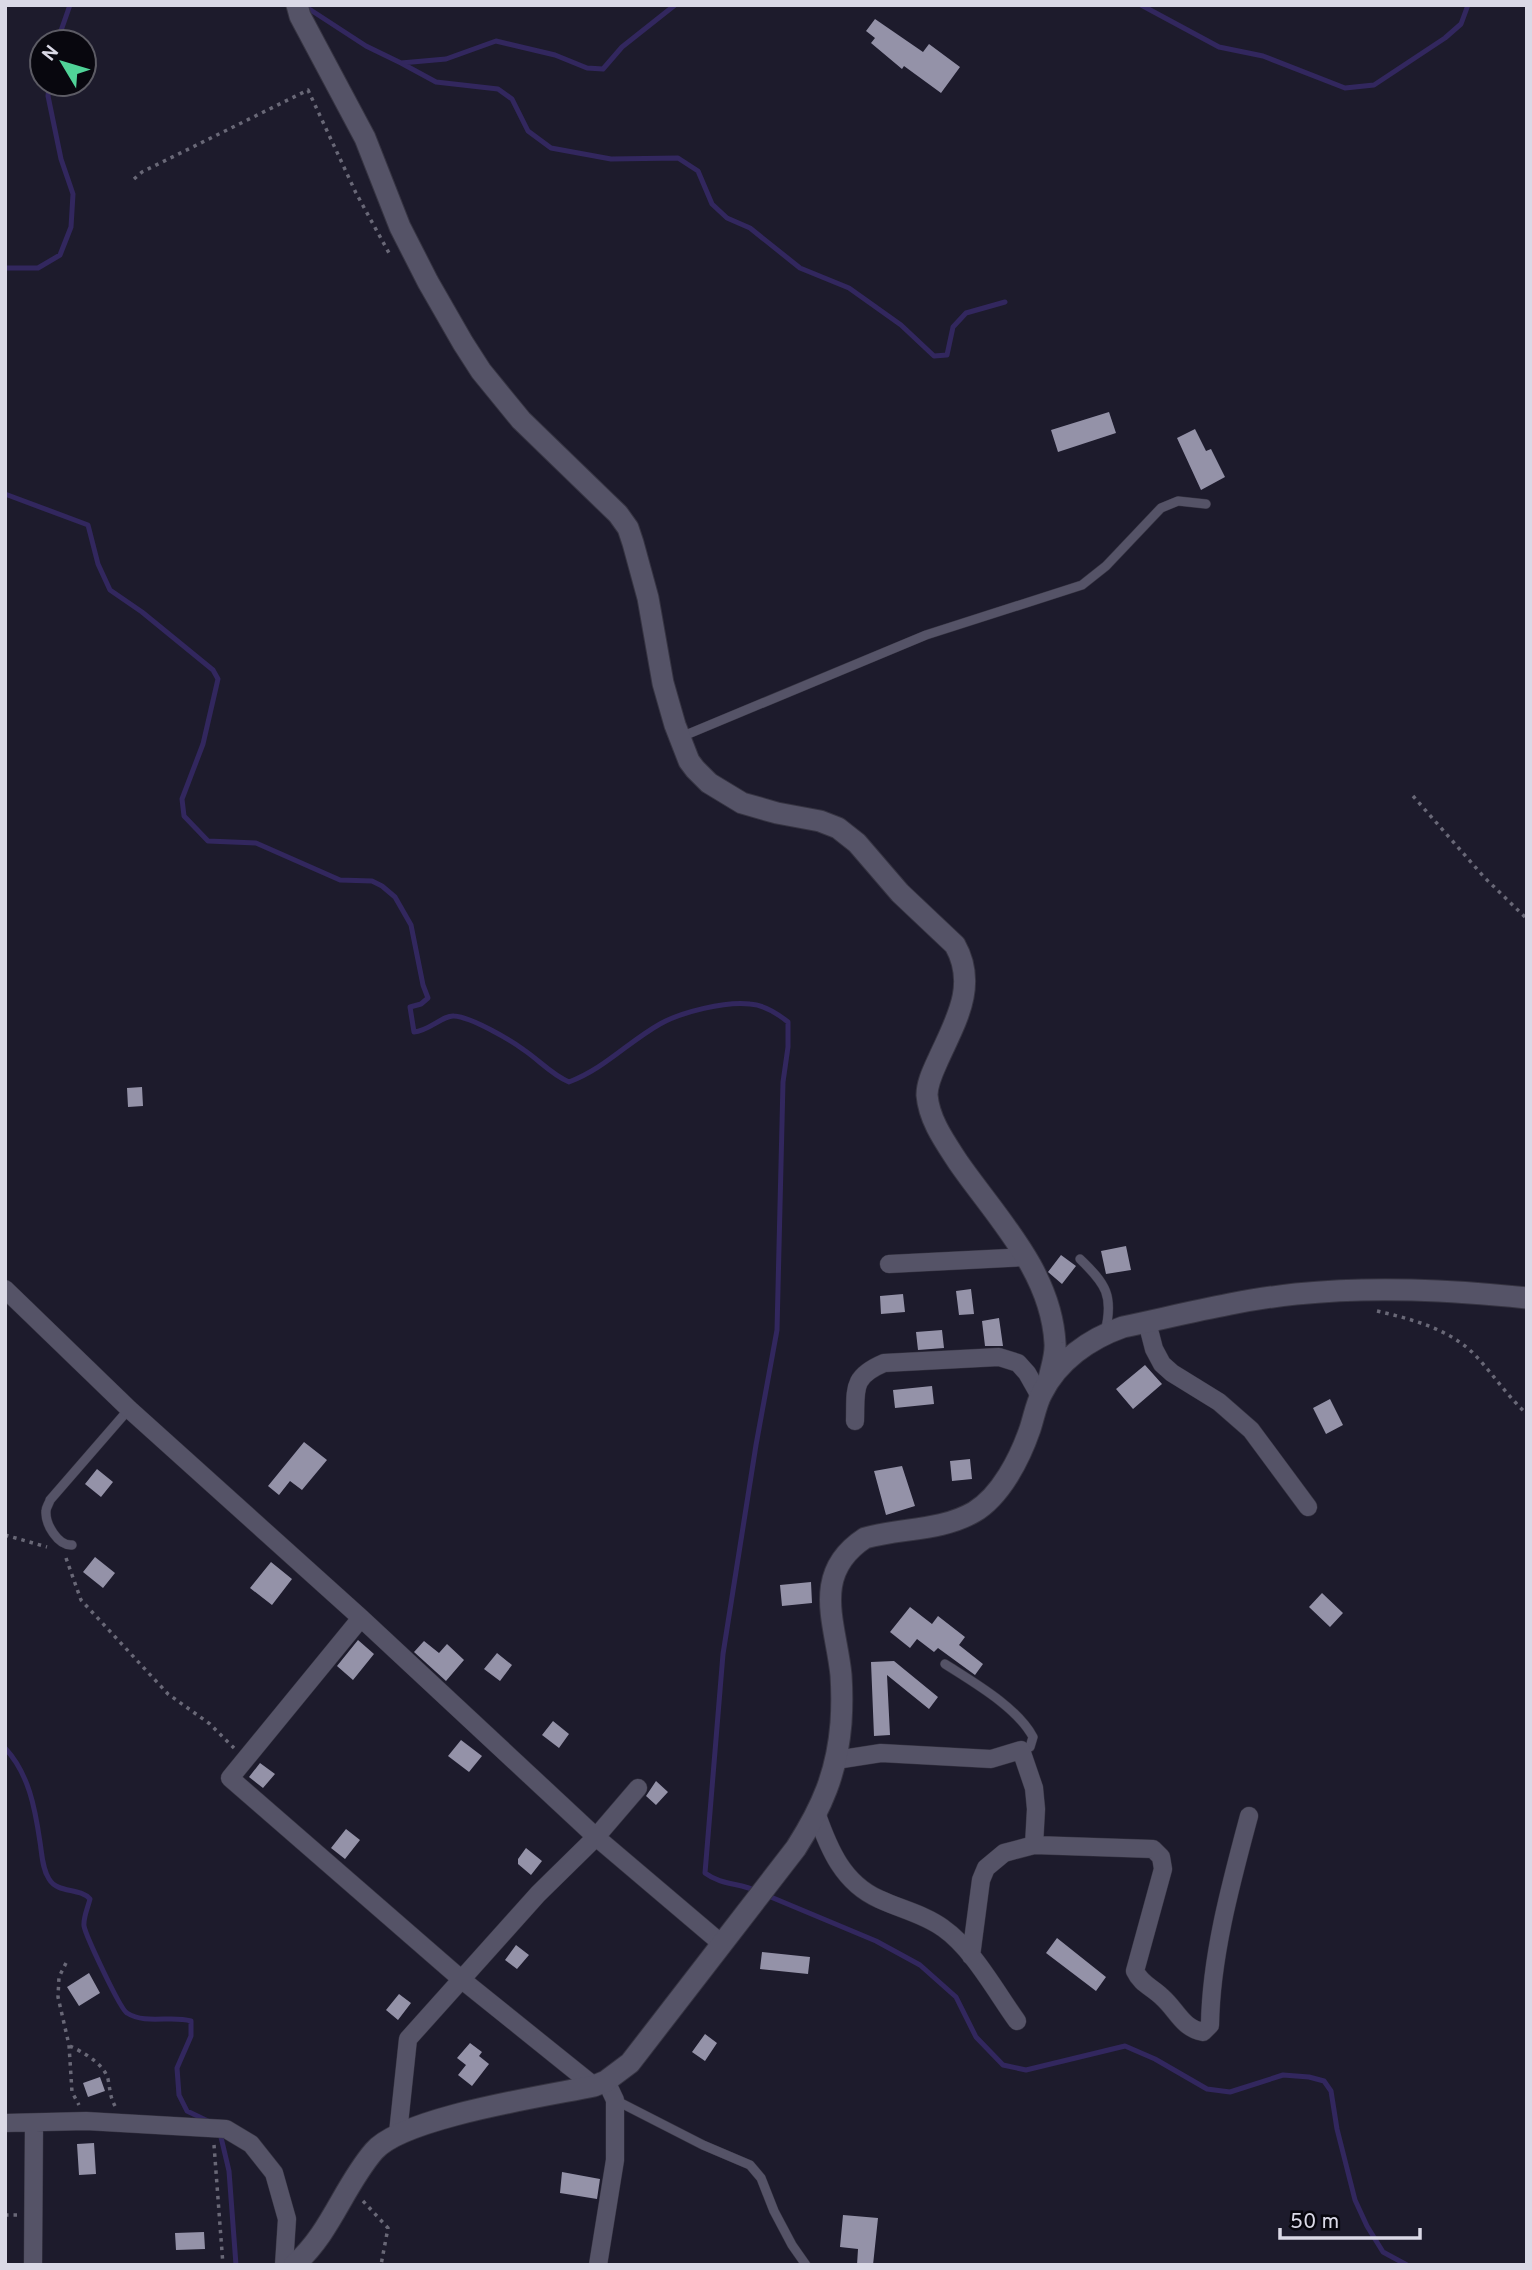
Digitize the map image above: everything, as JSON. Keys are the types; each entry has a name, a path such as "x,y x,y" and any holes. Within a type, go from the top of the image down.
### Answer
{"street":[{"path":"294,2265 309,2252 326,2230 346,2191 375,2150 387,2139 453,2116 605,2089 630,2063 796,1848 817,1815 829,1789 841,1723 841,1676 829,1606 833,1579 839,1566 854,1545 865,1538 947,1523 984,1505 1018,1457 1030,1430 1055,1345 1052,1321 1038,1280 1026,1257 943,1140 931,1113 927,1093 930,1076 959,1011 965,986 965,970 955,945 900,893 856,843 838,828 820,821 742,803 709,783 695,769 679,738 663,683 648,598 628,528 618,514 521,420 481,371 463,343 400,227 365,138 300,16 297,5"},
{"path":"889,1264 1026,1257"},
{"path":"1044,1389 1084,1346 1104,1334 1238,1302 1296,1294 1407,1288 1527,1298"},
{"path":"5,1289 129,1409 361,1618 596,1837 722,1944"},
{"path":"1147,1322 1154,1349 1162,1364 1219,1402 1251,1430 1308,1507"},
{"path":"855,1421 856,1388 867,1371 884,1363 999,1357 1018,1363 1044,1389"},
{"path":"361,1618 230,1777 461,1979 605,2089 615,2160 598,2265"},
{"path":"836,1760 881,1753 991,1759 1021,1750 1034,1788 1034,1846"},
{"path":"398,2133 408,2039 538,1894 596,1837 638,1788"},
{"path":"817,1815 835,1861 857,1884 878,1899 905,1908 944,1928 971,1956 1017,2021"},
{"path":"971,1956 981,1880 986,1868 1004,1853 1034,1846 1153,1849 1161,1857 1163,1869 1135,1970 1139,1979 1163,1997 1177,2017 1192,2030 1203,2032 1210,2025 1210,1993 1235,1868 1249,1816"},
{"path":"5,2123 95,2121 226,2129 251,2144 274,2173 287,2218 284,2265"},
{"path":"33,2265 34,2123"}],"lane":[{"path":"679,738 926,635 1082,585 1106,566 1161,509 1178,501 1206,504"},
{"path":"1080,1259 1101,1279 1108,1294 1109,1314 1104,1334"},
{"path":"68,1548 58,1541 46,1511 50,1500 129,1409"},
{"path":"945,1664 1027,1725 1033,1737 1030,1747 1021,1750"},
{"path":"605,2089 703,2145 750,2165 761,2178 774,2211 806,2265"}],"path":[{"path":"134,179 142,172 308,90 356,193 389,254"},
{"path":"1413,796 1484,877 1527,919"},
{"path":"1370,1309 1418,1321 1447,1334 1471,1352 1527,1413"},
{"path":"5,1535 35,1545 68,1548"},
{"path":"58,1541 68,1548 81,1600 168,1694 210,1724 244,1760"},
{"path":"66,1963 59,1977 58,1997 69,2045 72,2092 79,2106 95,2121"},
{"path":"69,2045 96,2063 107,2076 110,2096 115,2106 135,2123"},
{"path":"209,2128 215,2151 223,2265"},
{"path":"359,2197 388,2228 381,2265"}],"building":[{"path":"875,19 923,52 929,44 960,67 941,93 904,66 902,69 871,43 875,38 866,31"},
{"path":"1109,412 1116,433 1058,452 1051,430"},
{"path":"1195,429 1206,451 1211,449 1225,477 1201,490 1177,438"},
{"path":"142,1087 143,1106 128,1107 127,1088"},
{"path":"1126,1246 1131,1270 1106,1274 1101,1251"},
{"path":"1061,1255 1076,1266 1062,1284 1048,1272"},
{"path":"971,1289 974,1314 959,1315 956,1291"},
{"path":"903,1294 905,1312 881,1314 880,1296"},
{"path":"999,1318 1003,1346 985,1346 982,1321"},
{"path":"942,1330 944,1348 918,1350 916,1332"},
{"path":"1145,1365 1162,1384 1133,1409 1116,1389"},
{"path":"932,1386 934,1404 895,1408 893,1390"},
{"path":"1330,1399 1343,1425 1326,1434 1313,1408"},
{"path":"304,1442 327,1460 302,1490 290,1481 279,1495 268,1486"},
{"path":"970,1459 972,1479 952,1481 950,1461"},
{"path":"902,1466 915,1506 886,1515 874,1471"},
{"path":"97,1469 113,1482 101,1497 85,1484"},
{"path":"95,1557 115,1573 103,1588 83,1572"},
{"path":"271,1562 292,1579 272,1605 250,1588"},
{"path":"811,1582 812,1603 782,1606 780,1585"},
{"path":"1322,1593 1343,1613 1330,1627 1309,1607"},
{"path":"910,1607 932,1624 938,1616 965,1637 959,1645 983,1664 975,1675 938,1648 934,1652 917,1639 910,1648 890,1632"},
{"path":"358,1640 374,1654 353,1680 337,1666"},
{"path":"424,1641 439,1653 447,1644 464,1660 446,1681 414,1652"},
{"path":"497,1653 512,1665 500,1681 484,1669"},
{"path":"894,1661 938,1697 929,1709 887,1675 890,1735 874,1736 871,1662"},
{"path":"553,1721 569,1734 559,1748 542,1735"},
{"path":"461,1740 482,1756 469,1772 448,1756"},
{"path":"260,1763 275,1774 263,1788 249,1777"},
{"path":"656,1781 668,1792 656,1805 646,1796"},
{"path":"346,1829 360,1840 345,1859 331,1848"},
{"path":"526,1848 542,1861 531,1875 518,1864 518,1859"},
{"path":"1057,1938 1106,1977 1096,1991 1046,1953"},
{"path":"516,1945 529,1955 517,1969 505,1960"},
{"path":"762,1952 810,1957 808,1974 760,1969"},
{"path":"89,1973 100,1993 79,2006 67,1987"},
{"path":"399,1994 411,2003 398,2020 386,2010"},
{"path":"705,2034 717,2043 705,2061 692,2052"},
{"path":"470,2043 482,2052 479,2056 489,2064 472,2086 458,2075 466,2065 457,2058"},
{"path":"100,2077 105,2091 88,2097 83,2083"},
{"path":"94,2143 96,2174 79,2175 77,2144"},
{"path":"562,2172 600,2179 597,2199 560,2193"},
{"path":"843,2215 878,2218 873,2265 857,2265 858,2249 840,2247"},
{"path":"204,2232 205,2249 176,2250 175,2233"}],"waterway":[{"path":"62,28 70,5"},
{"path":"303,5 366,46 401,63 446,59 496,41 555,55 587,68 603,69 622,47 675,5"},
{"path":"1141,5 1219,47 1263,56 1345,88 1374,85 1445,38 1461,24 1468,5"},
{"path":"401,63 436,82 498,89 512,99 528,131 551,148 611,159 678,158 698,171 712,204 727,218 750,228 800,268 849,288 901,325 934,356 947,355 953,327 966,313 1005,302"},
{"path":"5,268 38,268 60,255 71,227 73,194 61,159 48,98"},
{"path":"5,494 88,525 98,564 110,590 142,612 213,670 218,679 203,744 182,799 184,816 208,841 256,843 340,880 372,881 395,897 411,925 428,998 421,1004 410,1007 414,1032 450,1016 461,1017 509,1040 569,1082 605,1063 660,1024 691,1012 729,1004 750,1004 770,1010 788,1022 783,1082 777,1330 723,1654 705,1873 717,1880 757,1891"},
{"path":"5,1748 20,1769 30,1792 44,1866 49,1879 58,1887 80,1893 90,1899 84,1926 123,2009 134,2017 191,2021 191,2036 177,2068 179,2095 187,2111 212,2123"},
{"path":"766,1895 876,1941 920,1965 956,1997 976,2037 1003,2065 1026,2070 1125,2046 1155,2059 1207,2089 1230,2092 1283,2075 1324,2081 1331,2091 1337,2129 1355,2200 1383,2252 1407,2265"},
{"path":"220,2133 229,2171 236,2265"}]}
